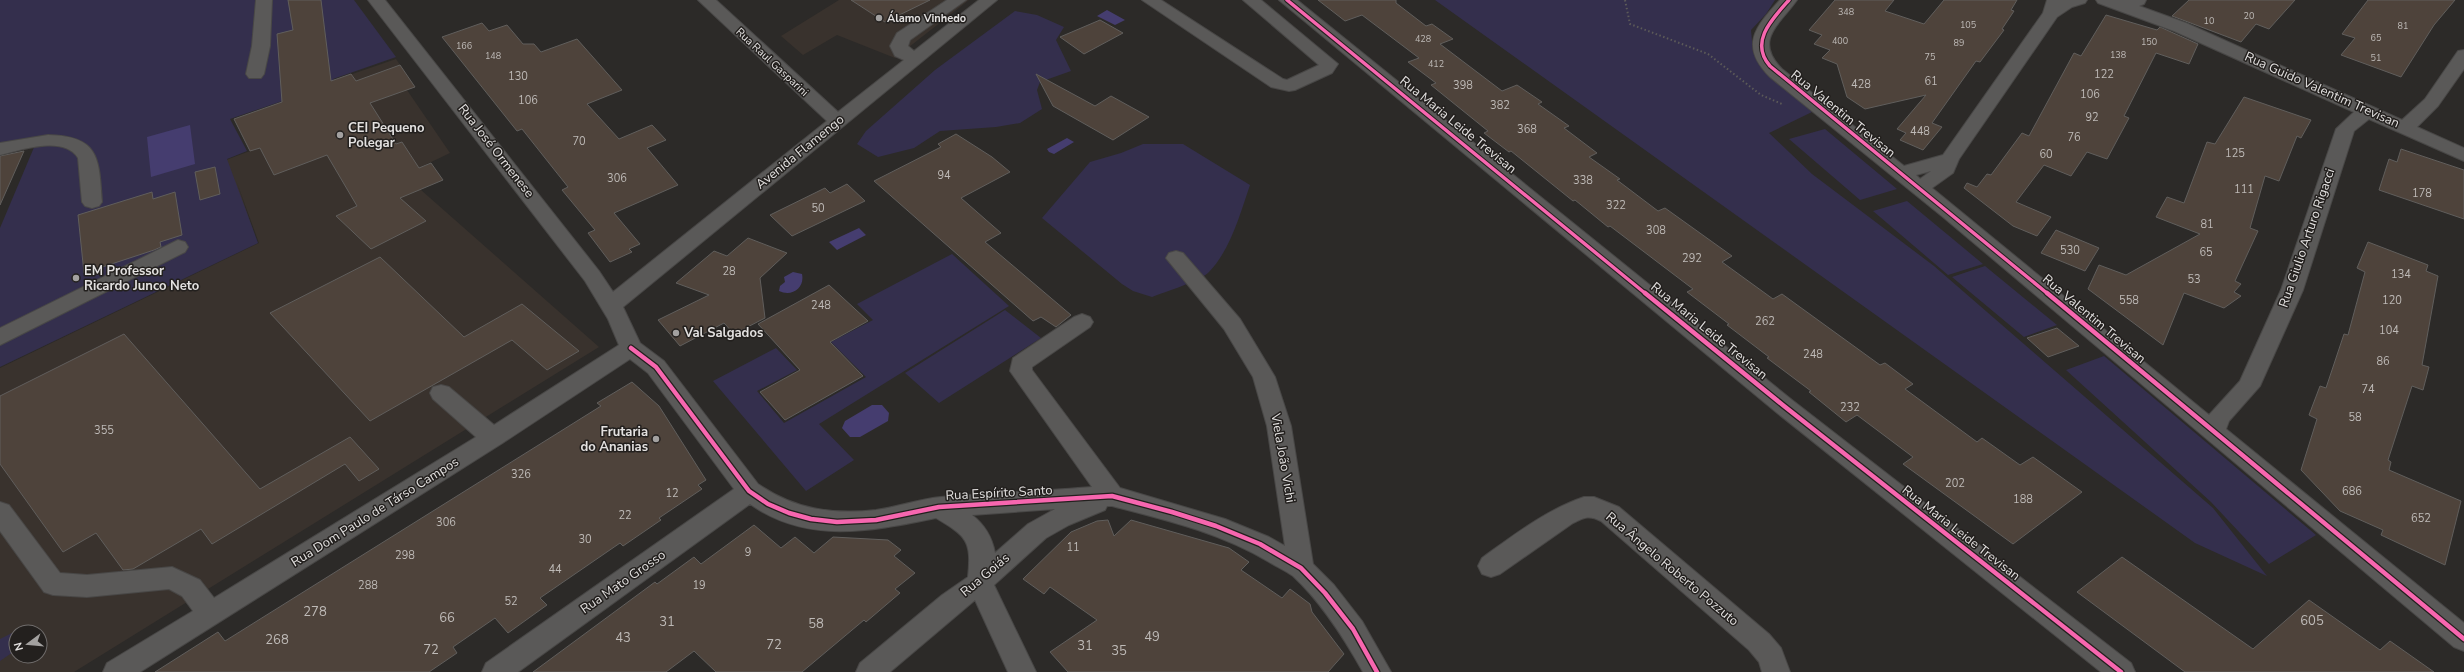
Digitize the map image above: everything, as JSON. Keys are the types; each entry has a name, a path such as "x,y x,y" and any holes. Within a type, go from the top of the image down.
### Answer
{"street":[{"path":"255,74 261,46 264,0"},
{"name":"Rua José Ormenese","path":"376,0 479,129 592,276 611,305 631,348"},
{"name":"Rua Raul Gasparini","path":"706,0 838,122"},
{"path":"917,59 901,52 899,46 903,37 958,0"},
{"name":"Avenida Flamengo","path":"611,305 989,0"},
{"path":"1150,0 1277,83 1289,86 1326,69 1329,64 1252,0"},
{"name":"Rua Maria Leide Trevisan","path":"1287,0 1784,406 2121,672"},
{"name":"Rua Valentim Trevisan","path":"1789,0 1768,25 1760,42 1764,58 1776,73 1902,173 2213,431 2298,504 2464,639"},
{"path":"1920,188 1946,169 1950,159 2053,7 2079,0"},
{"name":"Rua Guido Valentim Trevisan","path":"2104,0 2134,2 2180,27 2464,154"},
{"path":"2405,127 2423,114 2436,100 2464,55"},
{"name":"Rua Giulio Arturo Rigacci","path":"2213,431 2220,416 2249,386 2292,290 2345,130 2360,116 2369,112"},
{"path":"0,149 47,140 68,141 82,148 88,158 92,202"},
{"path":"1902,173 1950,159"},
{"path":"0,337 178,247"},
{"name":"Viela João Vichi","path":"1176,258 1232,324 1264,378 1279,426 1301,568"},
{"path":"1082,322 1021,364 1021,371 1112,496"},
{"name":"Rua Espírito Santo","path":"631,348 656,367 749,491 768,504 789,513 811,519 837,522 876,520 939,507 1112,496 1216,526 1260,544 1301,568 1325,593 1353,629 1377,672"},
{"name":"Rua Dom Paulo de Társo Campos","path":"121,671 210,613 493,438 631,348"},
{"path":"441,393 493,438"},
{"name":"Rua Mato Grosso","path":"496,672 717,516 749,491"},
{"name":"Rua Goiás","path":"870,672 951,603 980,582 1037,531 1060,518 1112,496"},
{"path":"939,507 971,526 980,541 983,561 980,582 1022,672"},
{"name":"Rua Ângelo Roberto Pozzuto","path":"1491,566 1568,513 1583,507 1596,507 1610,514 1759,642 1771,656 1776,672"},
{"path":"0,512 53,584 87,586 172,578 191,588 210,613"}],"path":[{"path":"1624,0 1630,24 1682,41 1695,50 1708,54 1756,92 1772,102 1784,105"}],"shaded area":[{"path":"0,0 354,0 396,57 333,79 335,83 230,119 247,151 227,159 258,243 0,367 0,228 35,145 0,152"},
{"name":"Álamo Vinhedo","path":"839,0 969,0 895,58 837,35 803,55 781,36"},
{"path":"1435,0 1775,0 1766,14 1751,30 1753,52 1778,83 1812,112 1769,133 1812,174 1934,266 2213,508 2267,576 2195,543"},
{"path":"1107,10 1125,20 1115,25 1097,16"},
{"path":"1015,11 1037,15 1064,27 1056,40 1071,71 1040,82 1037,90 1042,109 1020,123 996,127 940,131 914,148 878,157 857,144 866,131 935,70"},
{"path":"396,59 415,87 407,90 450,153 404,175 599,347 74,672 0,672 0,368 259,243 236,180 253,230 3,244 250,151 234,119 340,82 338,79"},
{"path":"190,125 195,164 151,177 147,137"},
{"path":"1825,129 1897,189 1860,200 1789,139"},
{"path":"1067,138 1074,142 1054,154 1049,152 1047,149"},
{"path":"1143,144 1183,144 1250,185 1234,231 1217,263 1209,272 1190,283 1152,297 1133,291 1122,284 1042,218 1090,162 1121,153"},
{"path":"1907,201 1983,264 1948,275 1873,211"},
{"path":"859,228 866,235 837,250 829,242"},
{"path":"952,254 1009,306 819,424 854,460 806,491 713,381 776,348 797,370 757,391 784,423 866,377 831,342 873,320 857,304"},
{"path":"1985,266 2057,325 2024,337 1952,277"},
{"path":"793,272 802,274 802,283 793,292 784,293 779,291 780,286 785,282 784,277"},
{"path":"1005,310 1041,338 939,403 905,373"},
{"path":"2104,356 2316,535 2269,564 2211,502 2066,370"},
{"path":"872,405 882,405 889,413 888,421 860,437 850,437 842,428 845,421"},
{"path":"8,635 8,656 0,661 0,639"}],"building":[{"path":"288,0 321,0 331,81 351,74 356,81 400,65 415,87 370,103 396,144 402,142 419,168 431,163 443,180 400,198 426,221 371,249 336,216 357,206 327,155 274,175 260,148 250,151 234,119 282,102 277,34 293,30"},
{"path":"851,0 930,0 885,22"},
{"path":"1318,0 1396,0 1396,3 1426,26 1432,24 1453,39 1440,44 1502,91 1517,85 1542,102 1538,104 1569,126 1564,128 1597,153 1589,157 1620,179 1617,180 1658,211 1665,208 1732,256 1722,262 1773,299 1782,294 1880,365 1885,363 1913,384 1905,389 1977,442 1982,438 2020,465 2033,457 2082,492 2013,544 1903,464 1913,457 1857,415 1846,422 1809,392 1811,391 1767,358 1769,357 1687,292 1693,289 1610,226 1608,227 1575,200 1573,201 1511,151 1509,152 1484,133 1488,131 1431,85 1436,83 1408,62 1419,58 1362,15 1345,21"},
{"path":"1835,0 1894,0 1885,11 1924,24 1944,0 2017,0 2011,10 2014,11 2002,29 2004,30 1980,62 1976,61 1932,123 1942,127 1923,150 1900,140 1906,133 1897,129 1926,95 1865,109 1847,97 1837,64 1822,58 1830,50 1814,44 1822,35 1809,30"},
{"path":"2189,0 2295,0 2269,29 2256,24 2241,42 2172,16"},
{"path":"2368,0 2455,0 2434,25 2401,77 2341,55 2355,38 2342,34"},
{"path":"2106,15 2157,30 2160,27 2198,44 2189,64 2156,53 2124,116 2129,118 2107,159 2087,152 2071,176 2044,165 2016,202 2051,217 2037,236 2013,226 1964,188 1967,183 1977,187 1987,174 1991,175 2022,133 2029,136 2074,53 2081,56"},
{"path":"1100,20 1123,33 1084,54 1060,37"},
{"path":"482,23 489,31 507,25 523,44 534,44 541,52 577,39 622,90 587,104 619,139 652,125 666,140 647,148 678,185 614,213 640,244 629,249 632,252 610,262 588,233 595,230 562,190 568,187 522,129 517,131 442,37"},
{"path":"1036,74 1095,106 1111,96 1149,117 1113,140 1053,106"},
{"path":"2244,97 2311,120 2301,138 2297,136 2279,181 2265,176 2250,228 2258,231 2235,281 2241,284 2234,292 2241,296 2224,308 2184,293 2163,345 2088,289 2099,265 2126,275 2200,234 2156,217 2167,197 2184,203 2207,142 2215,144"},
{"path":"956,134 992,157 1010,172 961,198 1001,233 985,242 1071,315 1056,327 1041,317 1033,321 874,181 941,147 938,144"},
{"path":"2401,149 2464,170 2464,219 2379,190 2389,159 2397,162"},
{"path":"24,151 0,205 0,156"},
{"path":"215,167 220,194 200,200 195,172"},
{"path":"847,184 865,201 792,236 770,215 825,188 830,193"},
{"path":"152,192 153,199 175,192 182,235 160,242 161,247 154,250 84,273 78,215"},
{"path":"2056,230 2099,248 2085,271 2041,253"},
{"path":"748,238 787,253 760,278 765,318 734,334 724,323 680,346 658,320 709,295 676,283 714,251 727,256"},
{"path":"2368,242 2428,265 2426,271 2438,276 2422,365 2429,367 2423,390 2412,386 2388,460 2391,462 2389,470 2461,501 2445,565 2381,535 2383,530 2340,511 2301,470 2317,419 2309,415 2320,386 2326,388 2344,334 2348,335 2365,272 2357,268"},
{"path":"380,257 464,337 522,304 579,351 547,370 512,340 370,421 270,313"},
{"path":"829,285 868,321 830,342 863,376 785,420 760,392 800,370 758,324"},
{"path":"2057,328 2079,346 2048,357 2027,338"},
{"path":"124,334 260,489 350,437 379,469 359,481 345,464 212,544 201,529 133,569 123,570 96,533 63,552 0,464 0,396"},
{"path":"632,382 659,406 706,480 698,485 702,489 659,518 661,520 623,546 620,543 540,598 547,605 508,633 495,618 453,647 457,653 429,672 155,672 218,632 225,641 601,406 597,403"},
{"path":"1108,520 1114,536 1131,520 1229,548 1249,562 1241,570 1282,598 1290,589 1310,604 1312,612 1344,654 1328,672 1068,672 1050,652 1097,620 1050,587 1044,594 1023,579 1071,532 1097,521"},
{"path":"754,525 781,548 795,537 814,553 833,537 888,540 901,550 894,556 915,573 895,589 900,593 866,622 864,620 802,672 716,672 694,651 666,672 533,672 655,582 657,584 694,557 701,564"},
{"path":"2122,557 2253,649 2309,600 2380,650 2390,641 2434,672 2185,672 2077,592"}],"cycle path":[{"path":"1287,0 1784,406 2121,672"},
{"path":"1789,0 1772,19 1763,35 1761,43 1761,51 1764,59 1776,73 1950,213 2464,639"},
{"path":"631,348 656,367 749,491 768,504 789,513 811,519 837,522 876,520 939,507 1112,496 1172,512 1216,526 1260,544 1301,568 1325,593 1353,629 1377,672"}],"place":[{"name":"Álamo Vinhedo","path":"879,18"},
{"name":"CEI Pequeno Polegar","path":"340,135"},
{"name":"EM Professor Ricardo Junco Neto","path":"76,278"},
{"name":"Val Salgados","path":"676,333"},
{"name":"Frutaria do Ananias","path":"656,439"}]}
